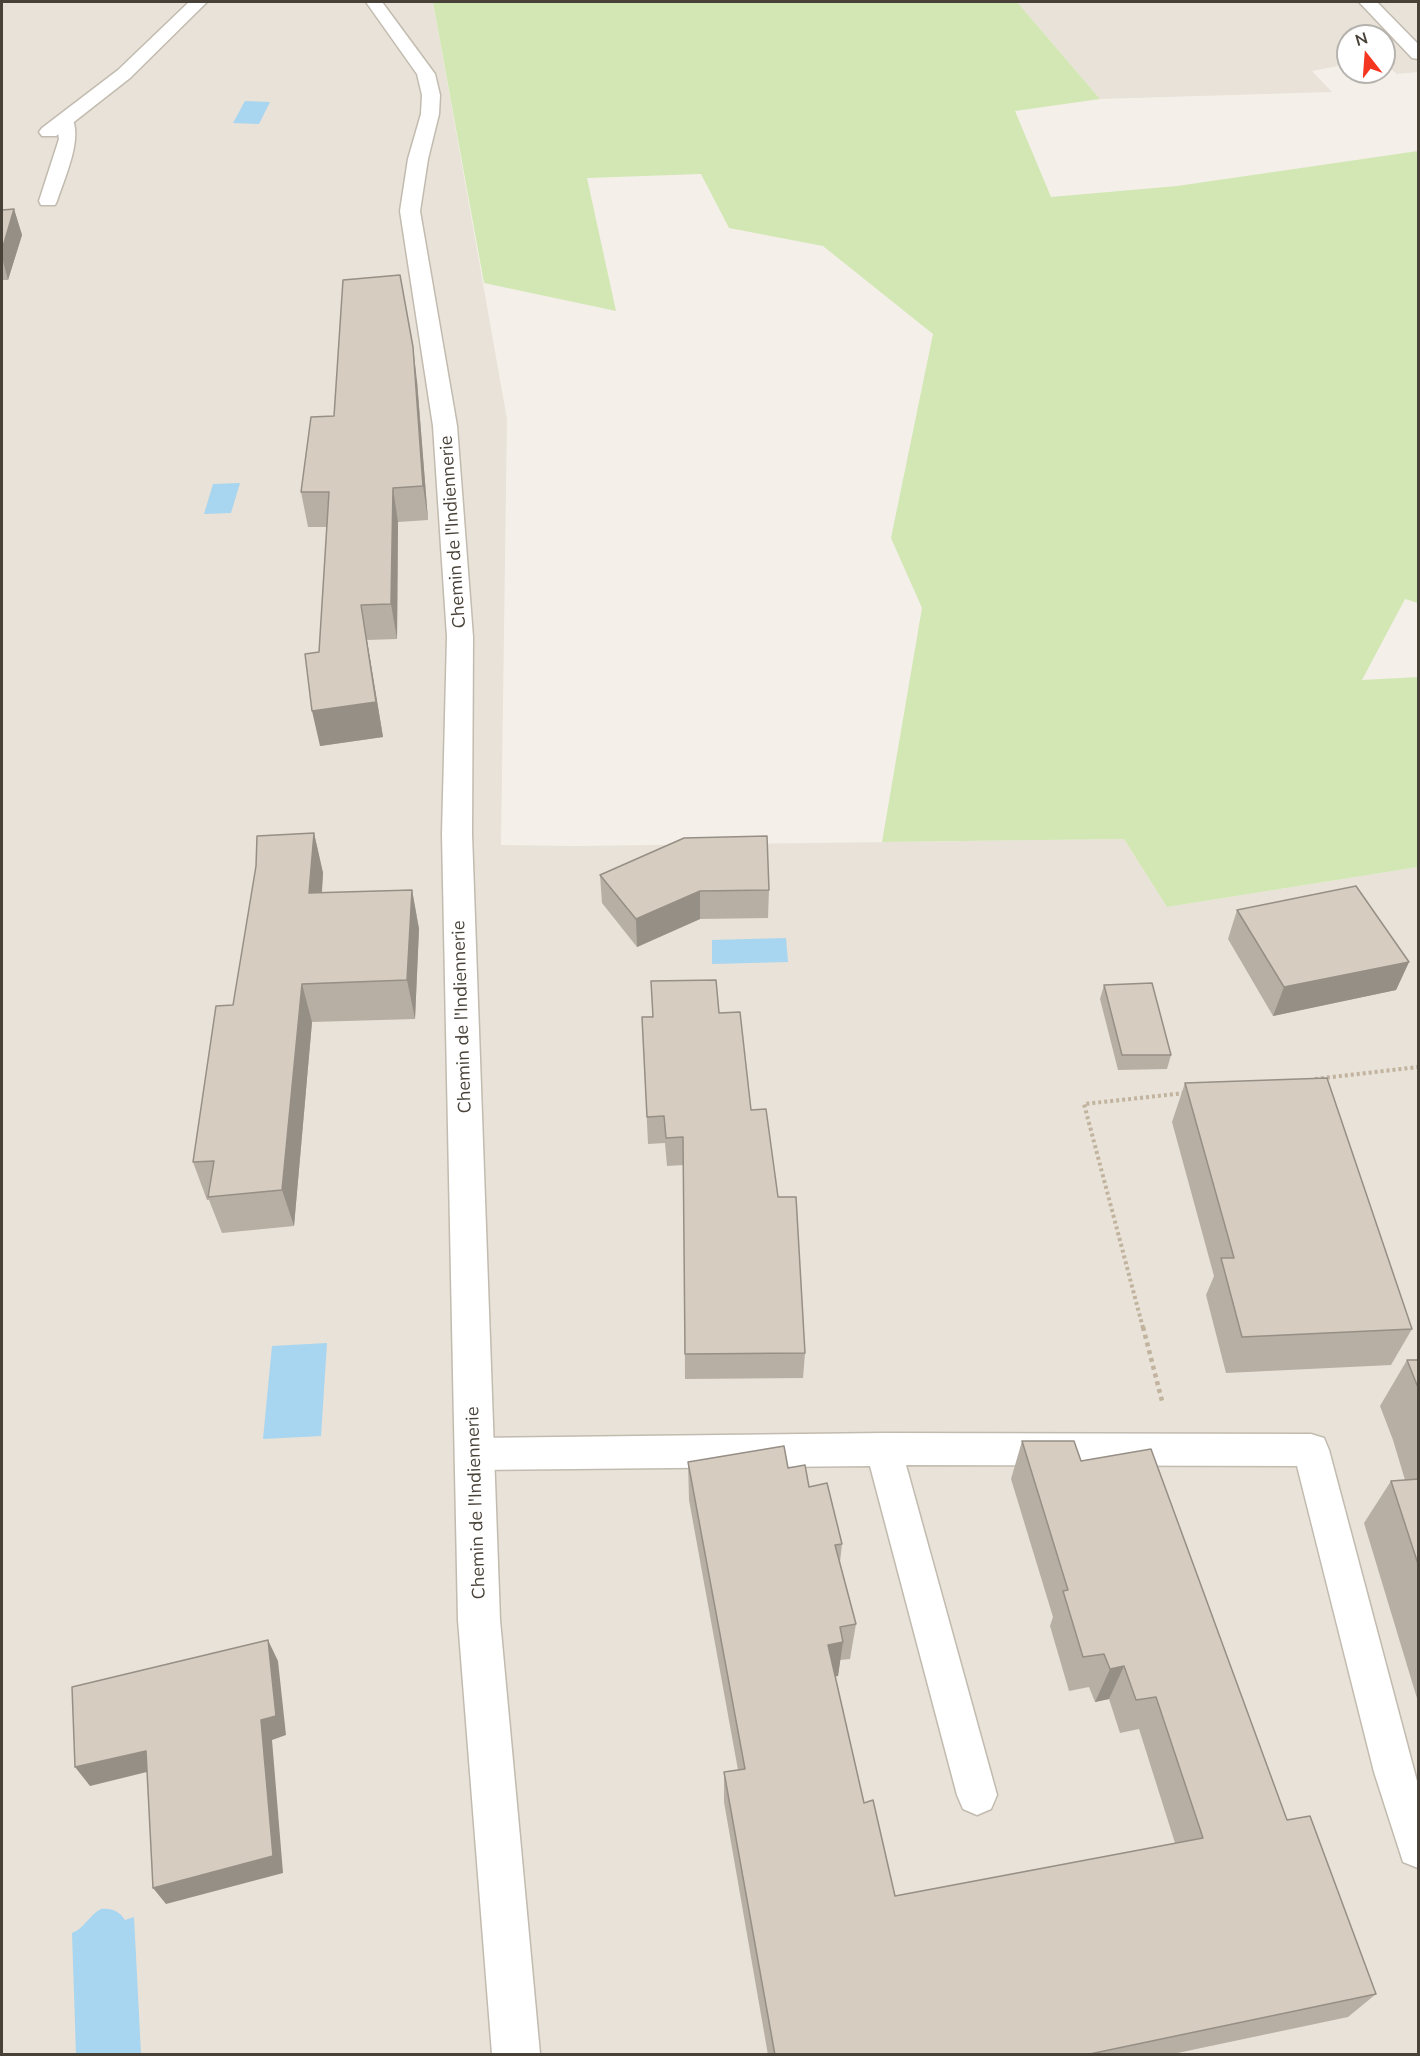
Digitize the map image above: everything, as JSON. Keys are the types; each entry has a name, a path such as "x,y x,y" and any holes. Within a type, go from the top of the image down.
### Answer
{"street":[{"path":"49,132 124,74 198,2"},
{"name":"Chemin de l'Indiennerie","path":"374,2 426,74 431,95 430,114 418,159 410,211 445,426 460,637 457,834 479,1620 516,2055"},
{"path":"1368,2 1419,54"}],"lane":[{"path":"48,201 68,139 65,120"},
{"path":"884,1449 977,1795"},
{"path":"474,1454 884,1449 1311,1450 1395,1772 1419,1847"}],"path":[{"path":"1303,1080 1419,1067"},
{"path":"1174,1449 1084,1104 1188,1093"}],"shaded area":[{"path":"2,2 433,2 507,419 501,845 1124,839 1167,907 1418,867 1418,2054 2,2054"},
{"path":"1017,2 1418,2 1418,72 1396,73 1396,24 1336,24 1336,66 1312,71 1332,92 1100,99"}],"green space":[{"path":"433,2 1017,2 1100,99 1015,111 1051,197 1177,186 1418,151 1418,603 1405,599 1362,680 1418,677 1418,867 1167,907 1124,839 882,842 922,608 891,538 933,334 823,246 729,228 701,174 587,178 616,311 484,283"}],"water":[{"path":"245,101 270,102 259,124 233,123"},
{"path":"240,483 231,513 204,514 213,484"},
{"path":"786,938 788,962 712,964 712,940"},
{"path":"327,1343 321,1436 263,1439 272,1346"},
{"path":"101,1909 115,1911 125,1920 134,1917 141,2054 76,2054 72,1933"}],"building":[{"path":"14,209 2,250 2,210"},
{"path":"400,275 413,347 423,486 393,488 391,604 361,605 376,702 312,711 305,654 319,652 329,492 301,492 311,417 334,416 343,280"},
{"path":"314,833 309,893 412,890 407,980 302,984 282,1190 208,1197 214,1161 193,1162 216,1006 233,1005 256,866 257,836"},
{"path":"767,836 769,890 700,891 636,919 600,875 684,838"},
{"path":"1356,886 1409,962 1284,987 1237,910"},
{"path":"716,980 719,1013 740,1012 751,1110 766,1109 778,1197 796,1197 805,1353 685,1354 683,1137 666,1138 664,1116 647,1117 642,1017 653,1017 651,981"},
{"path":"1152,983 1171,1055 1122,1055 1104,985"},
{"path":"1327,1078 1412,1329 1242,1337 1221,1258 1234,1258 1185,1083"},
{"path":"1407,1360 1419,1360 1419,1390"},
{"path":"1022,1441 1074,1441 1081,1461 1151,1449 1287,1820 1310,1816 1376,1994 1085,2055 775,2055 724,1772 745,1769 688,1462 784,1446 788,1468 805,1465 809,1487 827,1483 842,1544 835,1545 856,1624 840,1627 843,1642 828,1645 864,1803 873,1800 895,1896 1203,1838 1156,1697 1136,1700 1124,1666 1110,1669 1104,1654 1083,1657 1063,1591 1068,1590"},
{"path":"1419,1479 1419,1567 1391,1481"},
{"path":"268,1640 276,1716 261,1720 273,1856 153,1888 146,1751 75,1767 72,1687"}]}
